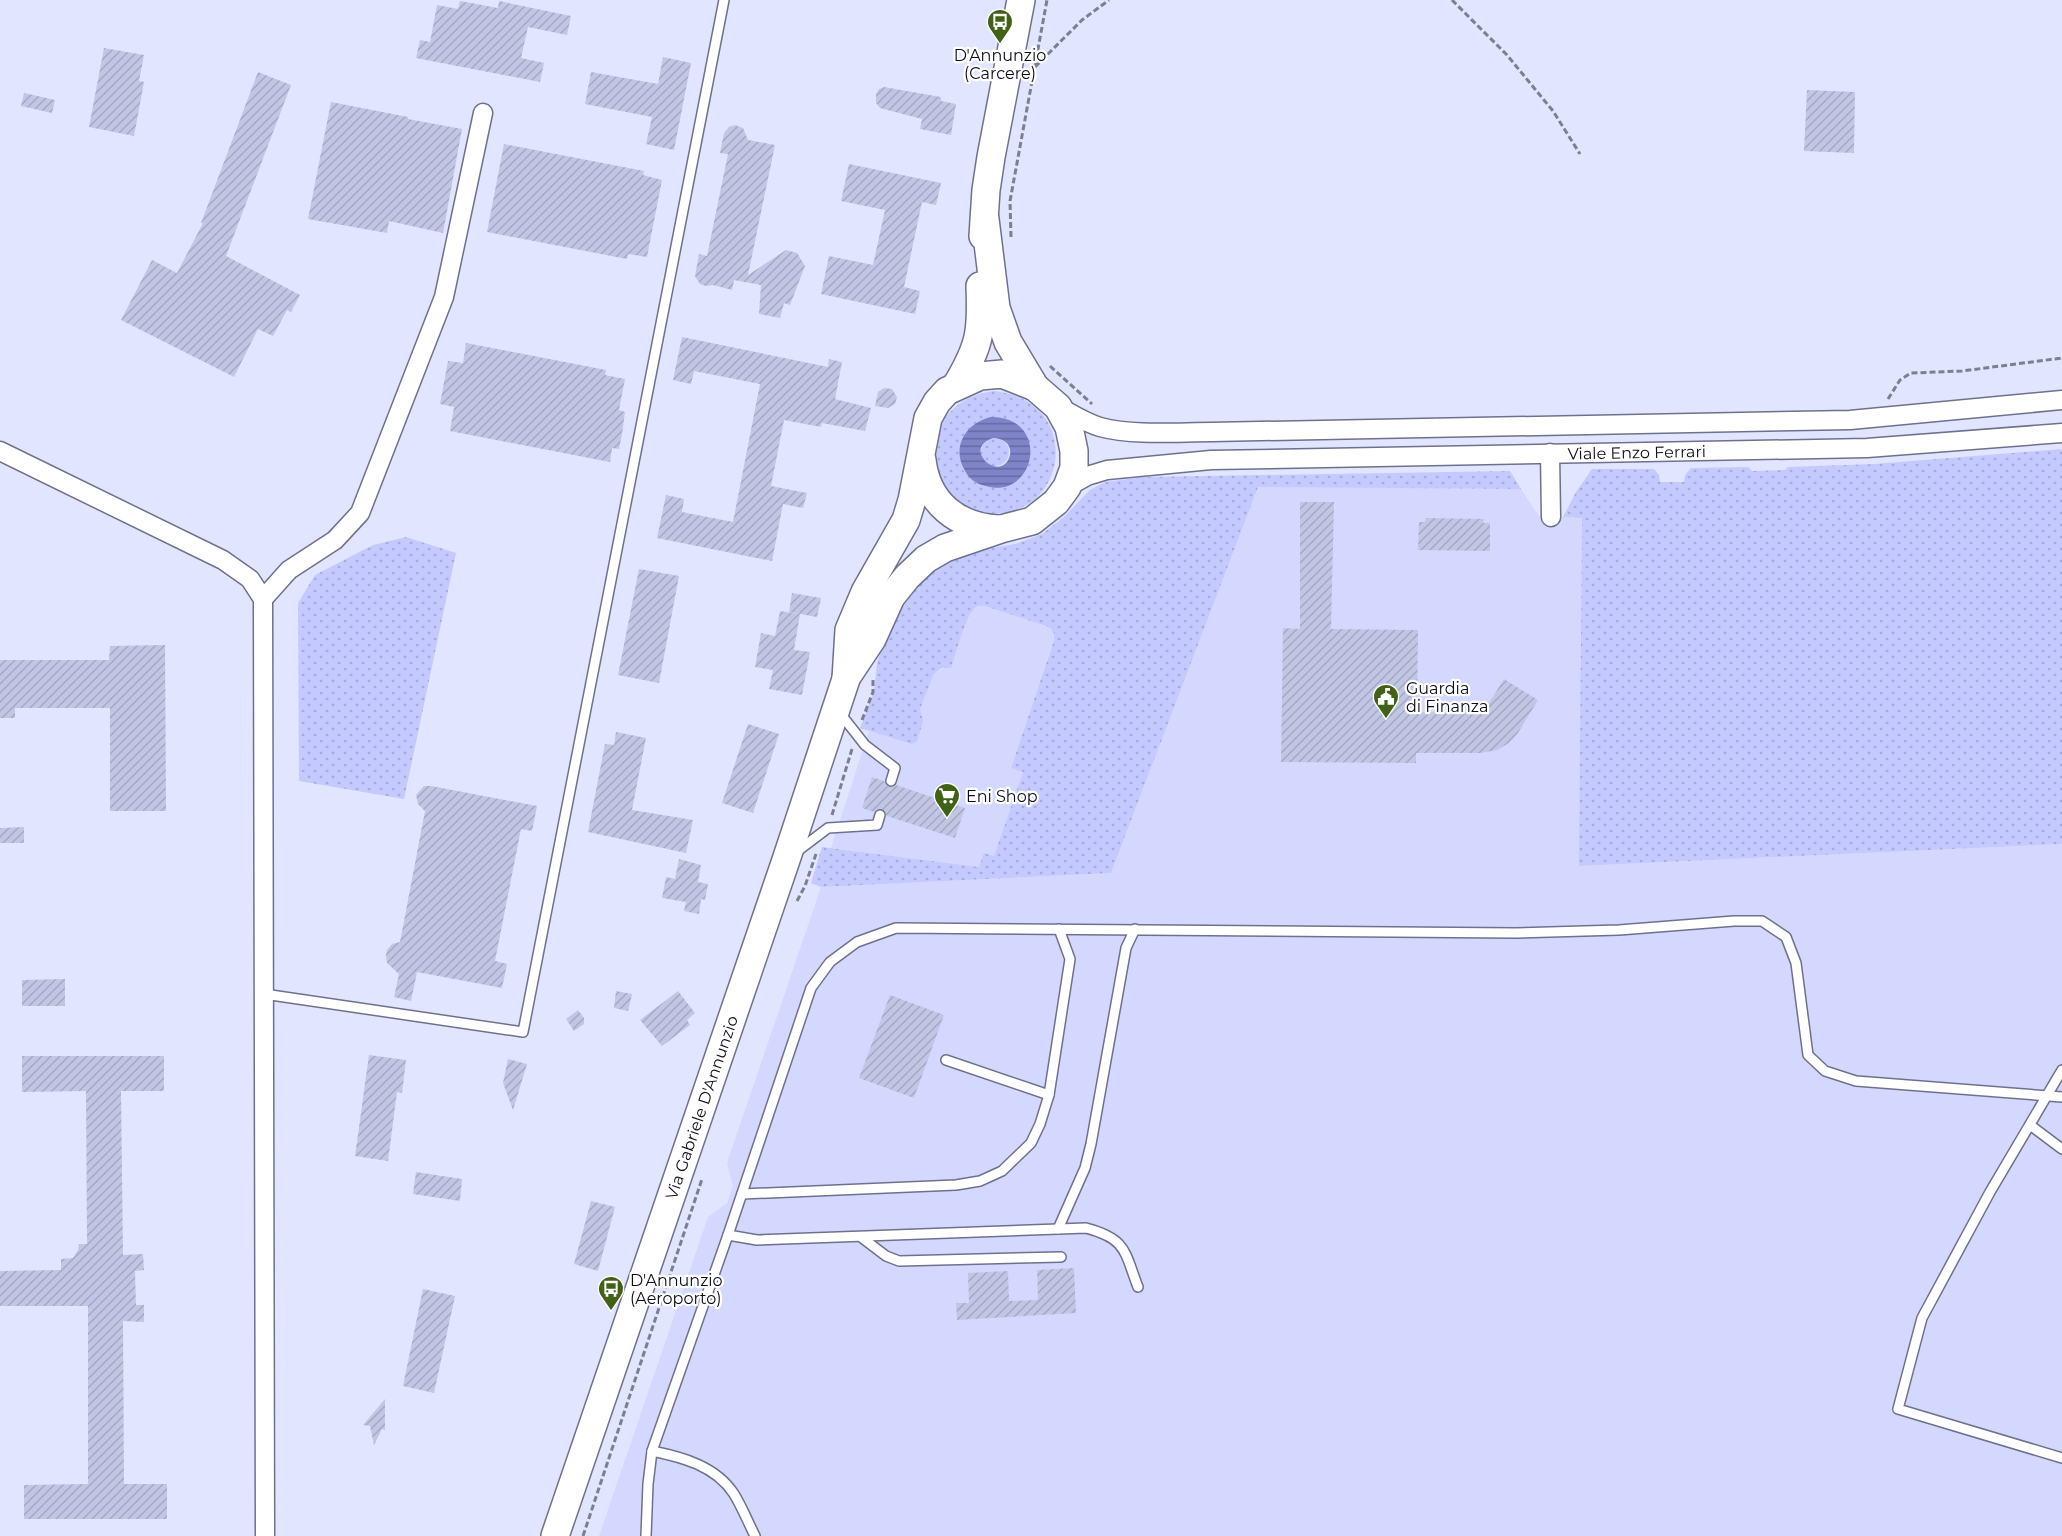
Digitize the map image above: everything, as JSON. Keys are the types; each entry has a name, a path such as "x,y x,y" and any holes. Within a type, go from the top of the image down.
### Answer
{"main road":[{"path":"956,386 975,351 980,329 980,267 986,190 1021,0"},
{"path":"846,679 872,639 891,597 926,559 945,548 1032,521 1056,502 1067,487 1074,468 1074,451 1069,428 1058,407 1041,375 1008,342 996,308 985,219"},
{"path":"846,679 849,630 865,592 906,520 928,418 937,402 956,386 980,376 1041,375"},
{"path":"921,453 923,470 929,487 945,508 967,523 984,528 1001,529"},
{"name":"Via Gabriele D'Annunzio","path":"555,1536 846,679"}],"street":[{"path":"262,599 289,570 335,540 360,513 444,297 483,113"},
{"name":"Viale Enzo Ferrari","path":"1058,407 1100,427 1128,431 1212,432 1850,420 2062,400"},
{"name":"Viale Enzo Ferrari","path":"1067,487 1087,476 1107,470 1211,460 1867,448 2062,433"},
{"path":"0,451 223,560 250,579 262,599 265,1536"},
{"path":"1550,453 1551,517"}],"lane":[{"path":"264,993 523,1032 724,0"},
{"path":"836,708 865,745 895,768 891,781"},
{"path":"786,860 828,828 877,825 880,815"},
{"path":"646,1536 652,1450 728,1235 811,988 830,962 857,942 896,928 1516,933 1619,930 1762,921 1786,937 1796,963 1808,1055 1825,1071 1856,1081 2062,1097"},
{"path":"742,1194 956,1185 980,1181 1002,1171 1031,1143 1049,1095 1071,959 1059,929"},
{"path":"1058,1229 1085,1168 1126,948 1135,929"},
{"path":"946,1060 1049,1095"},
{"path":"2062,1070 1990,1192 1922,1318 1898,1408 2062,1458"},
{"path":"2030,1125 2062,1149"},
{"path":"728,1235 757,1240 1086,1228 1106,1233 1123,1247 1138,1287"},
{"path":"861,1237 886,1256 899,1261 1061,1257"},
{"path":"652,1450 709,1469 733,1492 755,1536"}],"path":[{"path":"1012,248 1010,201 1047,0"},
{"path":"1004,89 1025,78 1082,20 1109,0"},
{"path":"1452,0 1507,55 1553,111 1580,154"},
{"path":"1884,401 1890,397 1900,380 1911,373 1962,371 2062,358"},
{"path":"1041,375 1094,405"},
{"path":"795,904 805,886 828,828 857,734 873,692 875,669"},
{"path":"583,1536 704,1174"}],"shaded area":[{"path":"994,391 1022,399 1041,413 1053,433 1056,454 1052,475 1040,494 1023,507 999,513 973,509 954,497 941,479 935,458 937,435 947,415 966,400","holes":["1000,417 1020,478 1004,485 989,487 976,482 963,469"]},
{"path":"991,417 1010,421 1023,430 1029,443 1030,457 1025,471 1016,482 1002,487 985,486 975,482 966,472 960,460 961,443 969,429","holes":["997,438 1006,442 1010,448 1010,455 1006,463 999,467 986,462 981,450 984,443"]},
{"path":"995,438 1005,442 1009,452 1005,462 995,466 985,462 981,452 985,442"},
{"path":"2062,449 2062,844 1579,866 1582,518 1563,517 1576,492 1592,469 1654,469 1659,475 1660,482 1684,482 1685,475 1691,468 1748,467 1752,471 1785,470 1788,467 1874,464"},
{"path":"1510,471 1521,489 1258,487 1111,873 821,887 811,883 822,847 979,867 984,853 994,856 1023,772 1011,768 1053,643 1054,634 1049,627 986,606 977,607 968,619 951,668 942,668 934,674 920,709 923,721 917,742 911,744 860,728 874,692 877,663 894,614 924,577 946,561 972,551 1015,544 1042,534 1064,517 1090,490 1105,482 1145,477"},
{"path":"1258,486 1521,489 1539,516 1582,518 1580,866 2062,844 2062,1536 599,1536 708,1217 727,1203 733,1186 727,1163 821,887 1111,873"},
{"path":"406,537 456,553 404,799 299,781 298,603 315,575 373,545"},
{"path":"982,605 1049,627 1053,630 1054,638 1011,768 1023,772 994,856 979,867 831,848 869,731 910,744 920,709 934,674 946,667 972,610"}],"building":[{"path":"460,1 498,8 499,1 571,16 567,35 528,27 521,58 544,63 540,82 416,58 420,40 430,42 437,5 458,9"},
{"path":"104,48 144,55 139,81 144,82 134,136 89,127"},
{"path":"663,57 691,63 674,150 646,144 652,117 585,104 591,72 658,84"},
{"path":"258,72 291,85 226,256 300,295 291,312 287,310 273,336 258,329 234,377 121,320 152,260 177,273 203,223 201,223"},
{"path":"884,87 941,97 941,101 956,104 951,135 920,129 922,119 880,108 876,103 876,94"},
{"path":"1807,90 1855,92 1854,153 1804,151"},
{"path":"24,93 55,100 52,113 21,106"},
{"path":"331,102 462,129 443,233 389,221 387,233 308,219"},
{"path":"735,125 743,128 748,140 775,145 748,275 786,250 797,253 805,266 790,305 784,303 780,318 759,314 761,285 734,280 732,290 700,284 695,276 699,254 707,256 728,154 720,153 724,133 729,127"},
{"path":"504,144 644,171 643,175 662,180 647,257 628,254 627,259 487,232"},
{"path":"849,164 941,183 936,205 922,202 904,287 920,291 915,314 821,294 829,256 873,265 885,210 841,201"},
{"path":"682,337 828,367 829,359 842,362 835,399 871,408 865,431 822,423 821,427 784,420 771,486 807,493 803,508 783,504 772,561 657,538 666,495 684,499 682,512 733,522 760,384 694,371 691,384 673,380"},
{"path":"466,343 606,370 605,375 625,379 619,410 625,412 622,434 619,449 612,448 610,462 450,431 454,407 440,404 448,361 463,363"},
{"path":"884,388 892,389 897,397 895,404 888,408 875,406 878,392"},
{"path":"1300,502 1334,502 1331,629 1418,630 1417,712 1475,713 1487,706 1504,679 1538,700 1518,733 1509,743 1497,750 1481,753 1416,753 1416,763 1281,762 1283,628 1300,629"},
{"path":"1426,518 1484,519 1483,523 1490,523 1490,551 1418,550 1419,522 1425,522"},
{"path":"639,569 679,576 659,683 618,675"},
{"path":"792,593 821,598 817,617 789,612"},
{"path":"780,611 800,614 794,650 810,652 802,695 769,689 773,670 755,667 761,633 775,636"},
{"path":"165,645 166,811 110,811 110,708 15,708 15,718 0,718 0,660 109,660 110,646"},
{"path":"748,724 779,734 753,813 722,803"},
{"path":"616,732 646,738 632,810 693,820 686,853 588,832 605,744 614,745"},
{"path":"872,777 884,781 888,787 896,785 965,808 955,838 887,816 882,809 874,812 862,808"},
{"path":"424,786 537,806 532,831 521,829 495,961 507,964 502,988 417,972 411,1001 394,997 399,974 387,963 386,955 392,944 400,942 425,811 418,804 416,795"},
{"path":"24,827 24,843 0,843 0,828"},
{"path":"679,859 701,865 698,882 708,884 705,900 701,899 699,914 684,911 686,902 662,898 666,877 675,879"},
{"path":"65,979 65,1006 22,1006 22,980"},
{"path":"616,991 632,994 628,1011 614,1008"},
{"path":"678,991 695,1013 687,1020 690,1025 662,1046 640,1020"},
{"path":"890,995 944,1015 914,1098 859,1078"},
{"path":"578,1010 584,1018 584,1024 574,1031 566,1019"},
{"path":"369,1055 406,1060 402,1093 397,1092 388,1161 355,1156"},
{"path":"22,1056 164,1056 164,1091 121,1091 123,1255 143,1254 144,1270 135,1271 136,1305 144,1305 144,1322 123,1321 124,1484 167,1484 167,1519 24,1519 24,1485 88,1484 88,1306 0,1306 0,1271 61,1270 61,1259 73,1258 79,1244 87,1244 86,1091 22,1092"},
{"path":"508,1059 527,1064 513,1110 503,1083"},
{"path":"416,1172 462,1179 460,1201 413,1194"},
{"path":"591,1201 615,1207 598,1271 574,1264"},
{"path":"1074,1268 1076,1313 957,1320 956,1303 969,1303 968,1273 1008,1271 1009,1301 1038,1300 1037,1270"},
{"path":"423,1289 455,1296 434,1393 403,1386"},
{"path":"385,1399 385,1430 382,1429 374,1445 370,1426 363,1425"}],"place":[{"name":"D'Annunzio (Carcere)","path":"1000,45"},
{"name":"Guardia di Finanza","path":"1386,720"},
{"name":"Eni Shop","path":"947,819"},
{"name":"D'Annunzio (Aeroporto)","path":"611,1312"}]}
